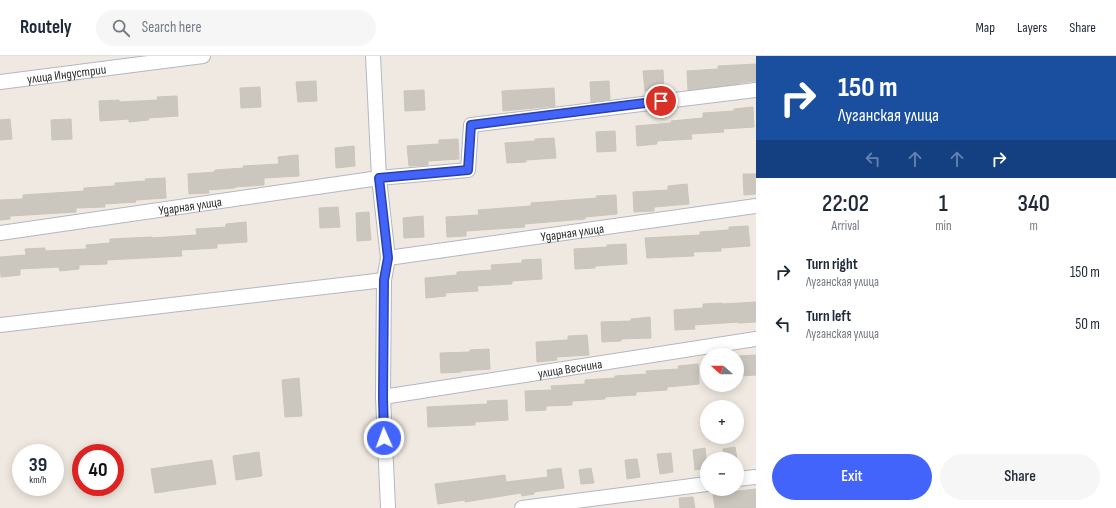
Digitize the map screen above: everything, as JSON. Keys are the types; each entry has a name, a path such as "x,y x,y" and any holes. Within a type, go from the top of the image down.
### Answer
{"street":[{"name":"улица Индустрии","path":"0,82 203,56"},
{"path":"372,56 379,178 388,258 384,280 383,397 388,508"},
{"name":"Ударная улица","path":"0,233 379,178 468,170 471,125 756,90"},
{"name":"Ударная улица","path":"388,258 756,206"},
{"path":"0,325 384,280"},
{"name":"улица Веснина","path":"383,397 756,339"},
{"path":"744,478 756,477"},
{"path":"522,508 700,485"}],"building":[{"path":"756,64 756,81 688,90 687,71 718,69 718,66"},
{"path":"663,70 664,90 645,91 643,71"},
{"path":"316,81 317,101 298,102 296,82"},
{"path":"609,81 610,99 591,102 590,82"},
{"path":"260,87 261,107 241,108 240,88"},
{"path":"554,88 555,106 503,111 502,91"},
{"path":"424,90 425,110 405,111 404,91"},
{"path":"177,96 178,116 148,118 149,120 129,122 129,119 100,121 99,101 119,100 119,102 158,100 157,97"},
{"path":"753,107 754,127 723,129 724,132 691,134 692,139 657,141 657,144 637,146 636,126 703,118 703,113 734,111 734,109"},
{"path":"10,119 12,139 0,140 0,120"},
{"path":"71,119 72,139 52,140 51,120"},
{"path":"615,131 616,151 597,152 596,132"},
{"path":"554,138 556,158 507,163 505,143"},
{"path":"458,139 459,159 428,161 428,165 409,166 407,146 439,144 439,140"},
{"path":"354,146 355,166 336,168 335,148"},
{"path":"298,155 299,176 264,178 264,185 208,190 209,193 189,194 188,174 244,168 243,166 279,164 278,157"},
{"path":"743,174 756,174 756,194 744,195"},
{"path":"165,178 166,198 104,204 105,207 76,208 76,212 10,216 10,219 0,220 0,200 23,199 23,195 84,191 84,188 115,186 115,183"},
{"path":"687,184 689,204 654,207 654,211 634,212 633,192 668,190 668,186"},
{"path":"616,195 617,214 585,217 585,219 524,224 525,227 466,231 466,236 447,237 446,217 479,215 478,210 531,206 531,203 597,198 596,196"},
{"path":"338,207 340,227 320,228 319,208"},
{"path":"369,212 371,240 357,241 356,213"},
{"path":"423,216 424,237 404,238 403,218"},
{"path":"246,222 247,242 217,244 217,248 181,250 182,256 107,260 107,264 79,265 79,269 60,271 59,267 20,269 20,275 1,277 0,257 26,255 25,249 45,248 45,251 87,249 86,245 110,243 110,239 197,235 196,229 226,227 226,224"},
{"path":"748,226 750,246 721,248 721,251 693,252 694,256 647,258 645,238 700,235 700,232 729,230 729,227"},
{"path":"626,244 627,264 575,269 574,249"},
{"path":"541,259 542,279 512,281 512,284 477,286 478,291 445,293 446,296 426,298 425,278 457,275 457,272 492,270 491,265 522,263 522,260"},
{"path":"756,302 756,322 694,325 695,329 675,330 674,310 703,308 703,304"},
{"path":"650,317 651,338 621,339 621,341 602,342 601,322 631,321 631,319"},
{"path":"587,335 589,355 556,357 557,360 537,362 536,342 568,340 568,336"},
{"path":"489,349 490,369 441,373 440,353 470,352 470,350"},
{"path":"756,355 756,375 744,376 744,356"},
{"path":"698,364 699,384 667,387 667,390 636,392 636,395 572,401 572,405 546,406 546,410 526,411 525,391 552,390 551,386 585,384 585,380 647,374 646,371 679,369 678,366"},
{"path":"299,378 302,416 285,417 282,380"},
{"path":"507,400 508,420 475,422 475,425 428,427 427,407 488,404 487,401"},
{"path":"735,447 736,452 723,452 723,449"},
{"path":"705,448 705,452 700,452 700,469 695,470 693,450"},
{"path":"259,452 262,476 236,480 233,456"},
{"path":"671,453 673,472 660,474 657,454"},
{"path":"637,459 640,477 627,479 625,460"},
{"path":"212,460 216,484 155,493 151,469"},
{"path":"561,468 564,488 534,492 534,494 522,496 521,493 465,502 465,500 438,504 435,484 505,475 506,482 548,477 547,470"},
{"path":"591,468 594,483 581,484 579,470"},
{"path":"756,489 756,508 715,508 713,496 744,496 744,490"},
{"path":"693,497 695,508 680,508 679,498"}],"route":[{"path":"384,438 384,280 388,258 379,178 468,170 471,125 661,101"}]}
